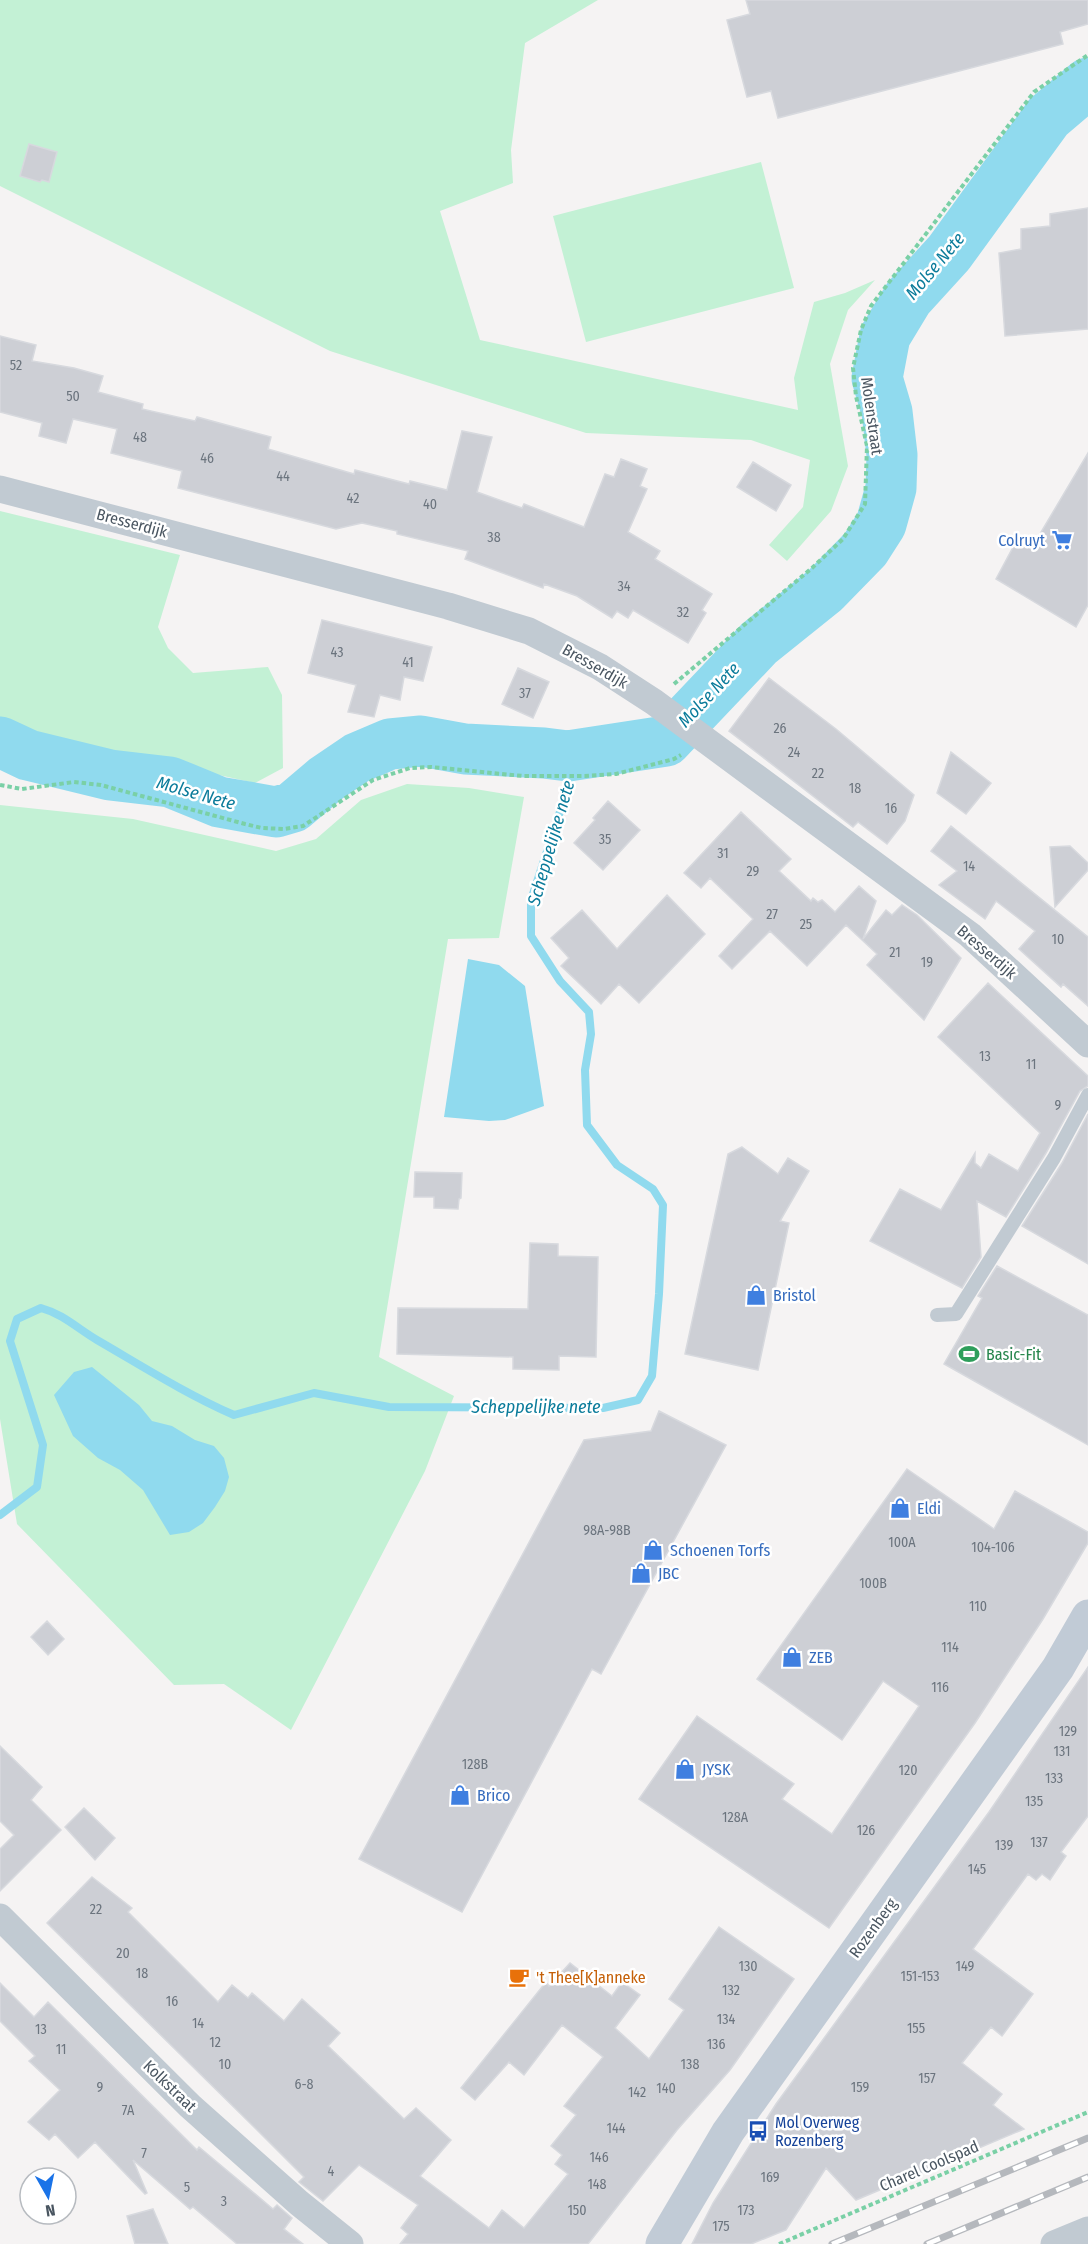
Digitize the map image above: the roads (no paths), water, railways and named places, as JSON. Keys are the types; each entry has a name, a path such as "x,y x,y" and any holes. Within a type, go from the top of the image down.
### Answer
{"main road":[{"name":"Rozenberg","path":"662,2244 728,2132 1058,1668 1088,1616"}],"street":[{"name":"Bresserdijk","path":"0,489 448,606 529,632 600,667 661,708 970,935 1088,1044"},
{"name":"Kolkstraat","path":"0,1917 190,2106 299,2203 350,2244"},
{"path":"1056,2244 1088,2230"}],"lane":[{"path":"937,1315 957,1314 1054,1158 1088,1095"}],"water":[{"path":"468,959 499,965 525,986 544,1106 505,1120 444,1117"},
{"path":"92,1367 139,1405 152,1421 172,1426 195,1440 214,1446 224,1458 229,1477 225,1491 203,1523 189,1532 170,1535 143,1490 120,1470 98,1458 73,1436 54,1395 74,1372"}],"waterway":[{"name":"Molse Nete","path":"0,742 28,755 110,775 170,782 219,802 276,812 293,807 326,779 357,758 390,744 421,741 465,749 568,756 666,741 759,643 825,590 865,549 881,524 891,488 892,455 887,412 877,378 885,336 908,298 949,253 1048,117 1088,83"},
{"name":"Scheppelijke nete","path":"0,1515 37,1487 43,1445 10,1341 17,1319 41,1308 63,1318 181,1389 234,1415 314,1393 389,1407 603,1408 638,1400 652,1376 663,1205 653,1189 617,1165 587,1125 585,1070 591,1034 589,1012 560,981 531,936 531,900 575,766 575,755"}],"railway":[{"path":"832,2244 1088,2138"},
{"path":"927,2244 1088,2177"}],"place":[{"name":"Colruyt","path":"1062,540"},
{"name":"Bristol","path":"756,1295"},
{"name":"Basic-Fit","path":"969,1354"},
{"name":"Eldi","path":"900,1508"},
{"name":"Schoenen Torfs","path":"653,1550"},
{"name":"JBC","path":"641,1573"},
{"name":"ZEB","path":"792,1657"},
{"name":"JYSK","path":"685,1769"},
{"name":"Brico","path":"460,1795"},
{"name":"'t Thee[K]anneke","path":"519,1977"},
{"name":"Mol Overweg Rozenberg","path":"758,2131"}]}
